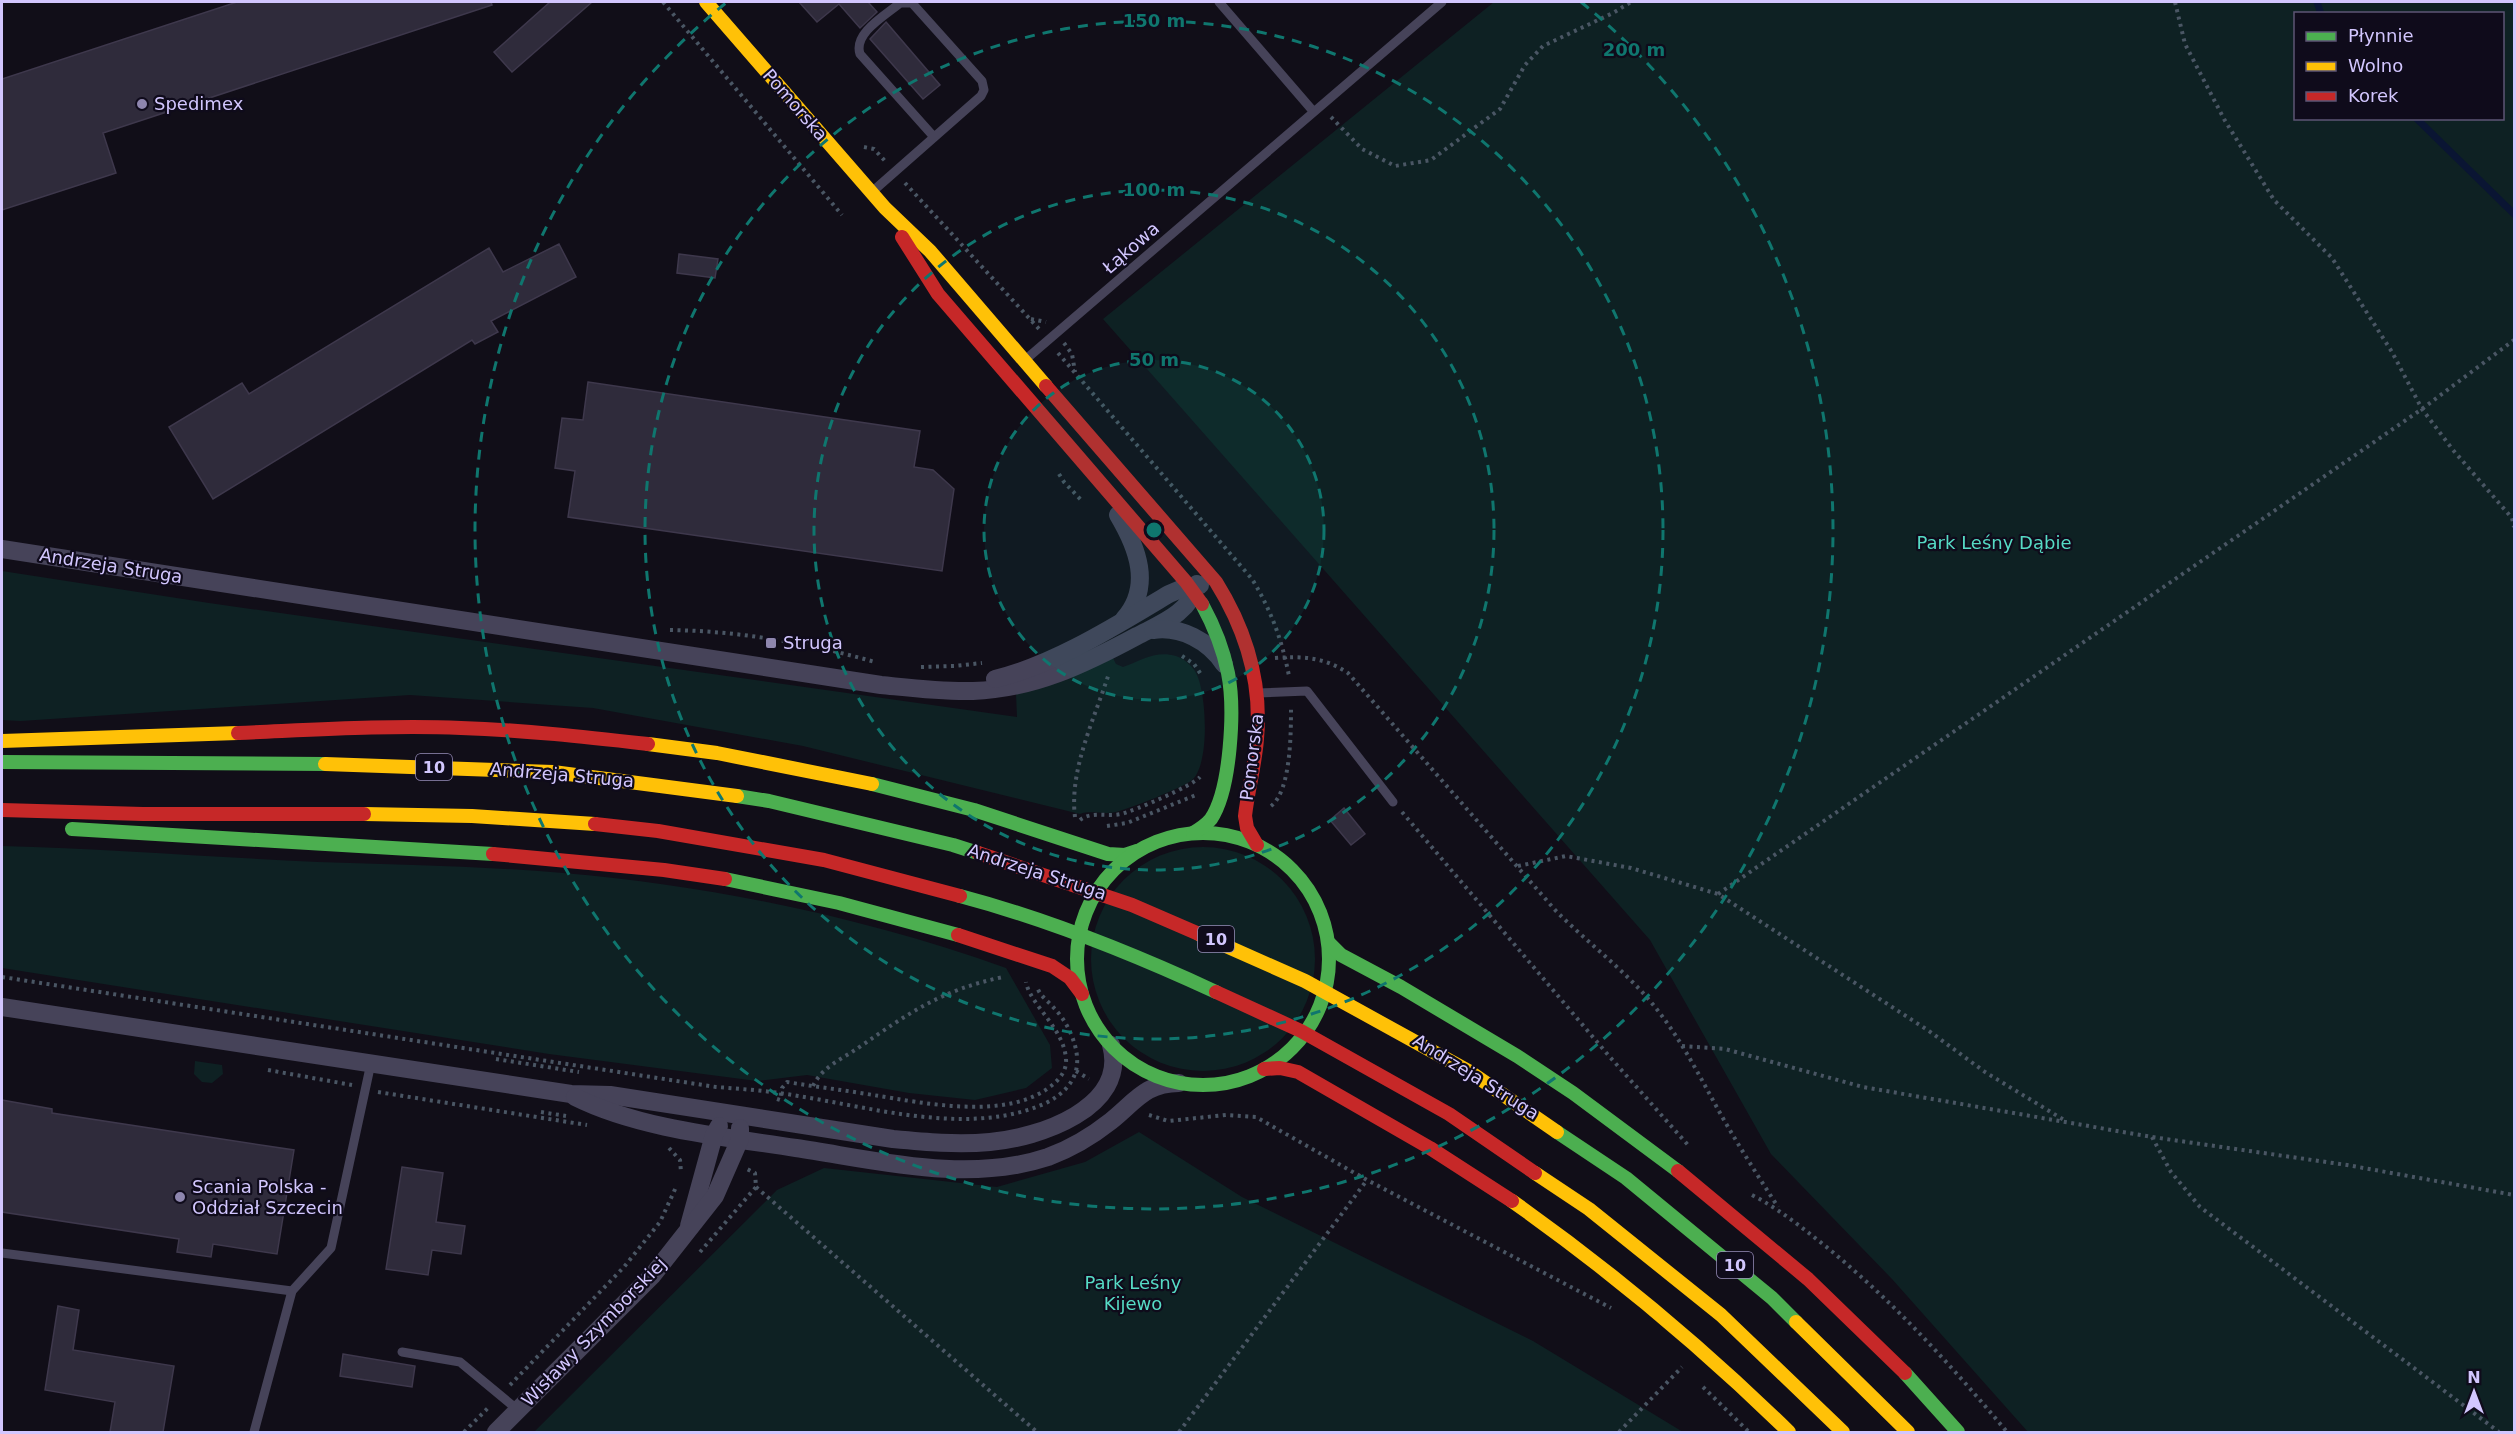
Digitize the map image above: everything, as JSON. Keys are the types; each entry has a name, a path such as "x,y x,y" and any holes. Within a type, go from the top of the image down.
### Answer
{"main road":[{"name":"Pomorska","path":"706,2 871,193 930,251 1193,555 1228,599 1246,635 1258,693 1257,738 1245,816 1247,828 1257,845"},
{"name":"Pomorska","path":"885,208 938,294 1194,588 1217,634 1229,673 1233,724 1220,798 1210,822 1193,833"},
{"path":"2,741 394,727 462,728 587,737 717,753 841,776 974,810 1108,854 1125,855 1164,839 1193,833 1219,833 1257,845 1284,861 1306,884 1318,905 1329,943 1328,982 1318,1012 1295,1045 1264,1069 1227,1083 1203,1085 1179,1083 1142,1069 1111,1045 1092,1019 1082,994 1070,978 1054,967 978,941 788,891 644,868 512,855 187,839 61,828"},
{"name":"Andrzeja Struga","path":"2,762 479,768 579,774 736,795 862,820 972,850 1089,888 1206,934 1295,975 1378,1018 1482,1078 1544,1119 1629,1180 1720,1252 1834,1356 1908,1432"},
{"name":"10","path":"2,810 156,814 412,813 511,817 659,831 767,848 850,866 914,882 1041,921 1201,984 1264,1013 1357,1060 1442,1110 1570,1194 1686,1285 1764,1354 1843,1432"},
{"path":"2,823 20,825"},
{"path":"1082,994 1077,951 1086,912 1106,878 1137,851"},
{"path":"1329,943 1341,955 1441,1009 1520,1057 1607,1116 1698,1185 1831,1300 1936,1406 1958,1432"},
{"path":"1264,1069 1280,1068 1298,1072 1399,1128 1472,1173 1539,1220 1653,1308 1789,1432"}],"street":[{"name":"Pomorska","path":"1092,472 1135,546 1141,567 1137,598 1130,612 1121,622"},
{"name":"Andrzeja Struga","path":"2,549 881,685 932,690 974,691 1026,683 1070,670 1116,648 1185,608 1194,588"},
{"name":"Pomorska","path":"1193,555 1198,569 1194,588 1212,588 1228,599"},
{"name":"Andrzeja Struga","path":"932,690 984,681 1021,671 1064,653 1169,594 1194,588"},
{"name":"Andrzeja Struga","path":"1143,633 1161,629 1188,634 1213,651 1229,673"},
{"path":"2,1006 571,1095 610,1095 893,1139 940,1143 1017,1139 1057,1125 1082,1112 1106,1088 1113,1070 1111,1045"},
{"path":"571,1095 601,1110 714,1135 929,1167 996,1167 1033,1161 1063,1151 1101,1128 1152,1087 1179,1083"},
{"path":"714,1135 721,1123 734,1114"},
{"path":"734,1114 740,1125 740,1139"},
{"name":"Wisławy Szymborskiej","path":"689,1227 714,1135"},
{"name":"Wisławy Szymborskiej","path":"496,1432 641,1288 715,1196 740,1139"}],"lane":[{"path":"1219,2 1317,108"},
{"name":"Łąkowa","path":"1024,361 1442,2"},
{"path":"871,193 981,96 984,90 982,81 912,3 900,3 863,34 858,49 934,137"},
{"path":"1008,375 1024,361"},
{"path":"1258,693 1307,691 1394,802"},
{"path":"255,1432 292,1291 331,1248 372,1064"},
{"path":"2,1253 292,1291"},
{"path":"402,1352 460,1362 518,1410"}],"path":[{"path":"663,2 842,215"},
{"path":"1317,108 1362,149 1395,166 1431,160 1500,109 1525,65 1544,46 1631,2"},
{"path":"2175,2 2176,15 2185,44 2230,129 2274,200 2332,258 2392,352 2422,409 2453,450 2512,518 2514,527"},
{"path":"1718,894 2422,409 2514,340"},
{"path":"1058,472 1064,482 1088,507"},
{"path":"666,630 711,630 836,650 882,663"},
{"path":"1100,677 1125,663 1116,648"},
{"path":"1274,658 1321,659 1348,673 1586,941 1630,979 1656,1008 1682,1046 1734,1139 1779,1209"},
{"path":"917,666 954,666 991,661"},
{"path":"1076,824 1074,798 1078,771 1109,672"},
{"path":"1394,802 1601,1047 1694,1151"},
{"path":"1517,866 1566,856 1631,868 1718,894 1929,1031 1985,1072 2068,1122"},
{"path":"813,1086 826,1069 925,1003 956,990 1004,977"},
{"path":"1682,1046 1725,1049 1863,1087 2152,1137 2347,1165 2514,1195"},
{"path":"1076,1071 1106,1088"},
{"path":"366,1088 386,1088 586,1119"},
{"path":"366,1088 383,1095 598,1127"},
{"path":"1131,1103 1149,1116 1168,1121 1226,1115 1256,1117 1613,1310"},
{"path":"2152,1137 2171,1172 2200,1207 2499,1432"},
{"path":"464,1432 624,1267 660,1222 675,1192 681,1170 680,1160 674,1152 663,1146"},
{"path":"1179,1432 1367,1179"},
{"path":"756,1187 1037,1432"},
{"path":"1748,1193 1779,1209 1866,1279 1962,1377 2007,1432"},
{"path":"1677,1363 1690,1375"},
{"path":"1619,1432 1682,1367"},
{"path":"1698,1383 1749,1432"}],"green space":[{"name":"Park Leśny Dąbie","path":"1494,2 2514,2 2514,1432 2028,1432 1892,1279 1771,1154 1650,940 1103,319"},
{"path":"2,571 209,603 1017,717 1016,694 1113,658 1116,664 1123,667 1161,654 1176,656 1192,667 1200,683 1205,728 1202,760 1192,780 1155,798 1116,812 1080,814 803,746 593,708 410,695 21,721 2,720"},
{"path":"2,846 563,873 676,886 788,906 898,933 1006,968 1050,1045 1052,1068 1026,1088 975,1100 909,1093 807,1075 757,1081 549,1054 2,968"},
{"path":"1203,847 1225,849 1256,860 1282,880 1302,906 1313,937 1315,959 1313,981 1302,1012 1282,1038 1256,1058 1225,1069 1203,1071 1181,1069 1150,1058 1124,1038 1104,1012 1093,981 1091,959 1093,937 1104,906 1124,880 1150,860 1181,849"},
{"path":"195,1061 222,1065 223,1074 212,1083 202,1082 194,1074"},
{"name":"Park Leśny Kijewo","path":"1139,1132 1242,1197 1533,1341 1683,1432 534,1432 777,1190 824,1168 997,1187 1085,1162"}],"building":[{"path":"237,2 491,2 492,5 103,133 116,173 2,210 2,79"},
{"path":"550,2 592,2 512,72 494,52"},
{"path":"799,2 868,2 877,12 860,28 839,4 817,22"},
{"path":"886,22 940,85 923,99 870,39"},
{"path":"559,244 576,277 491,321 498,332 475,344 472,340 213,499 169,427 242,383 249,394 489,248 503,272"},
{"path":"679,254 718,259 715,278 677,273"},
{"path":"588,382 920,431 914,467 933,470 954,489 942,571 568,517 575,471 555,468 562,418 583,420"},
{"path":"1344,808 1365,834 1351,845 1330,820"},
{"name":"Scania Polska - Oddział Szczecin","path":"2,1100 52,1109 52,1113 294,1150 277,1254 213,1244 211,1257 177,1252 179,1239 2,1212"},
{"path":"402,1167 443,1173 436,1222 465,1226 461,1254 432,1250 428,1275 386,1269"},
{"path":"58,1306 79,1310 73,1350 174,1366 163,1432 110,1432 115,1402 45,1390"},
{"path":"343,1354 415,1366 412,1387 340,1376"}],"waterway":[{"path":"2317,2 2320,12"},
{"path":"2418,120 2514,214"}],"traffic: fast":[{"path":"1193,833 1211,819 1218,806 1227,769 1231,727 1230,688 1226,664 1218,637 1202,604"},
{"path":"2,762 325,764"},
{"path":"872,784 974,810 1108,854 1125,855 1137,851"},
{"path":"737,796 769,801 978,853"},
{"path":"72,829 493,854"},
{"path":"1191,833 1215,833 1251,842 1273,854 1292,870 1308,889 1320,911 1327,934 1329,959 1327,984 1320,1007 1308,1029 1292,1048 1273,1064 1251,1076 1215,1085 1191,1085 1155,1076 1133,1064 1106,1039 1098,1029 1082,996 1077,971 1077,947 1086,911 1098,889 1123,862 1133,854 1166,838 1191,833"},
{"path":"725,879 839,903 958,935"},
{"path":"960,896 1025,915 1090,938 1216,992"},
{"path":"1329,943 1341,955 1401,987 1517,1056 1573,1093 1678,1171"},
{"path":"1557,1132 1626,1178 1772,1298 1796,1322"},
{"path":"1905,1373 1958,1432"}],"traffic: slow":[{"path":"706,2 885,208 930,251 1046,386"},
{"path":"2,741 238,733"},
{"path":"648,744 717,753 872,784"},
{"path":"325,764 553,772 737,796"},
{"path":"364,814 472,816 595,824"},
{"path":"1199,934 1305,981 1470,1072 1557,1132"},
{"path":"1535,1173 1589,1209 1721,1315 1843,1432"},
{"path":"1512,1201 1655,1311 1789,1432"},
{"path":"1796,1322 1908,1432"}],"traffic: jam":[{"path":"902,237 938,294 1186,582 1202,604"},
{"path":"1046,386 1216,582 1236,619 1250,657 1257,697 1256,749 1245,816 1247,828 1257,845"},
{"path":"238,733 433,727 532,732 648,744"},
{"path":"2,810 143,814 364,814"},
{"path":"595,824 658,831 824,860 960,896"},
{"path":"978,853 1132,905 1199,934"},
{"path":"493,854 664,870 725,879"},
{"path":"958,935 1052,966 1070,978 1082,994"},
{"path":"1216,992 1301,1031 1449,1114 1535,1173"},
{"path":"1264,1069 1280,1068 1298,1072 1430,1148 1512,1201"},
{"path":"1678,1171 1808,1279 1905,1373"}],"place":[{"name":"Spedimex","path":"142,104"},
{"name":"Struga","path":"771,643"},
{"name":"Scania Polska - Oddział Szczecin","path":"180,1197"}]}
